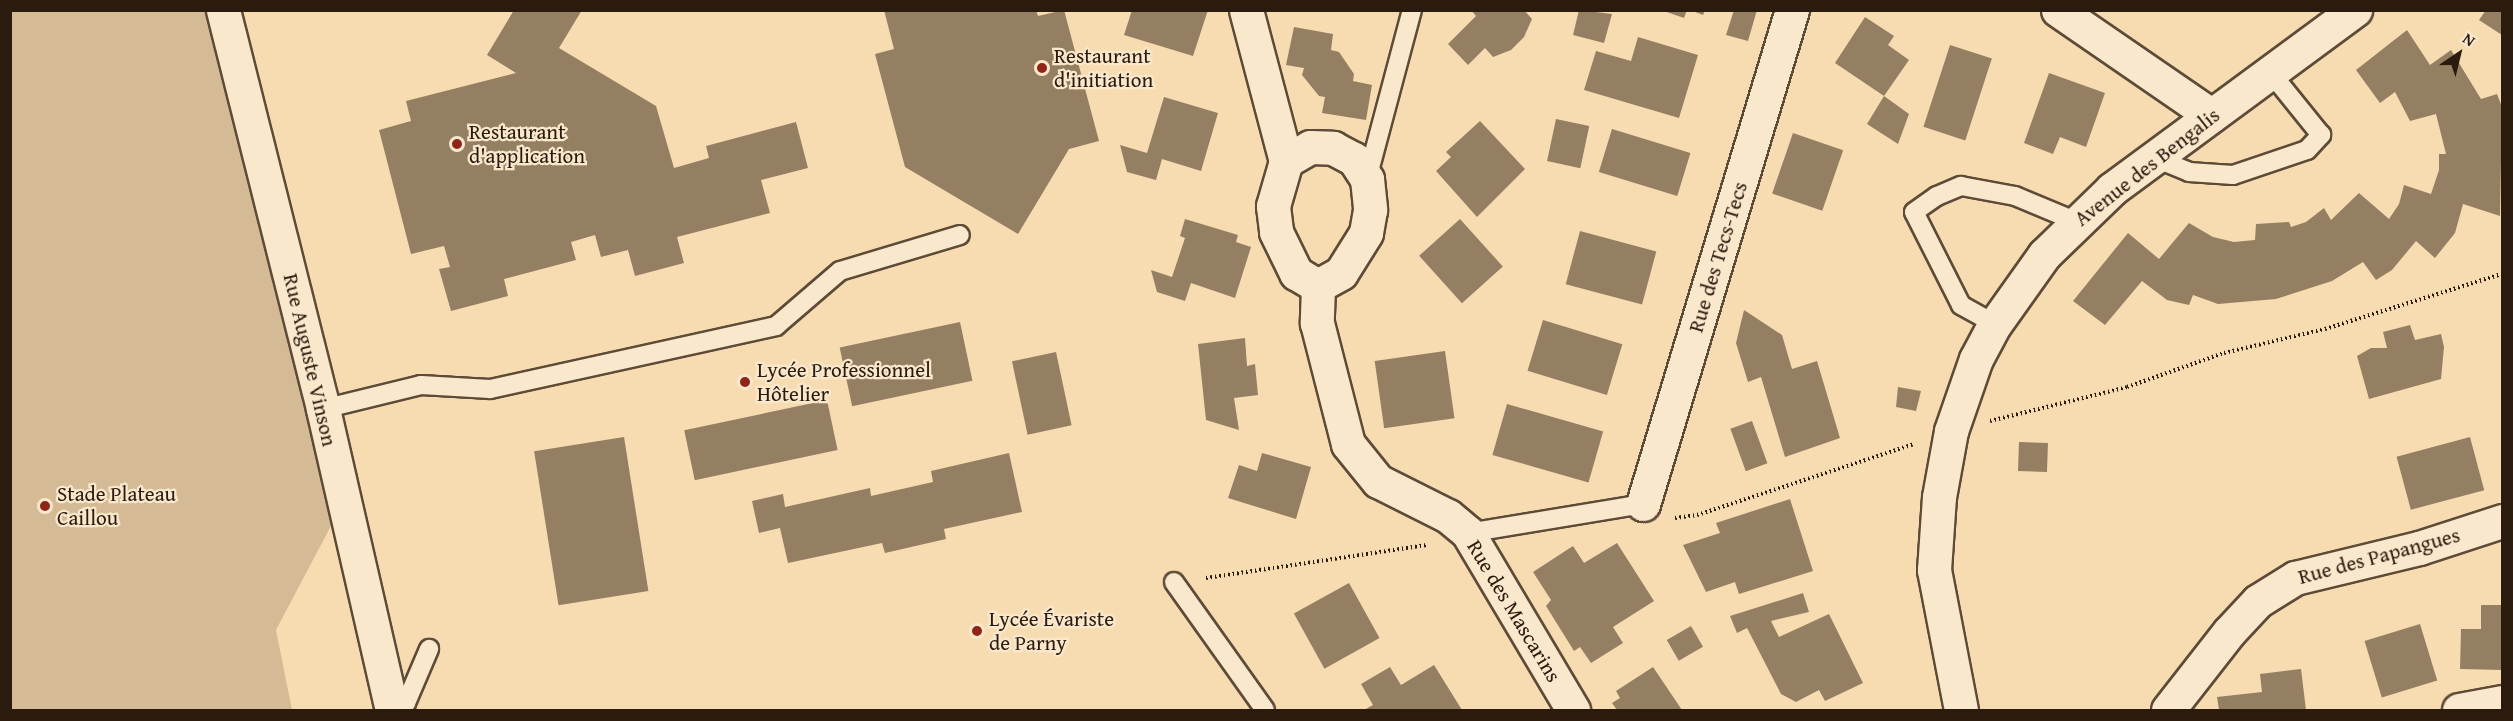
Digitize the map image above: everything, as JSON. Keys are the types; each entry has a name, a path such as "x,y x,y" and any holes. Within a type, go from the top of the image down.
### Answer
{"street":[{"name":"Rue Auguste Vinson","path":"224,10 323,409 392,710"},
{"path":"1246,10 1286,161 1273,206 1276,232 1296,273 1318,286 1341,273 1366,234 1370,210 1367,179 1354,159 1333,148 1310,147 1286,161"},
{"name":"Rue des Tecs-Tecs","path":"1643,504 1792,10"},
{"path":"2058,10 2211,115"},
{"name":"Avenue des Bengalis","path":"1961,711 1942,626 1935,570 1939,497 1951,431 1976,359 1995,324 2044,255 2075,221 2211,115 2355,10"},
{"name":"Rue des Mascarins","path":"1318,286 1317,323 1348,444 1378,481 1448,516 1468,533 1573,711"},
{"name":"Rue des Papangues","path":"2168,711 2229,632 2258,601 2295,578 2419,548 2502,521"},
{"path":"2459,711 2502,702"}],"lane":[{"path":"1367,179 1412,10"},
{"path":"2155,158 2188,172 2233,175 2307,150 2321,135 2271,73"},
{"path":"1995,324 1961,305 1914,212 1937,196 1961,186 2014,195 2075,221"},
{"path":"323,409 421,385 490,388 776,326 840,271 960,235"},
{"path":"1468,533 1643,504"},
{"path":"1174,582 1265,711"},
{"path":"392,710 406,703 429,649"}],"path":[{"path":"1951,431 2127,387 2224,353 2325,329 2502,274"}],"shaded area":[{"path":"10,11 223,11 342,505 276,630 292,710 11,710"}],"building":[{"path":"514,10 582,10 559,48 656,106 674,168 709,158 706,146 796,122 808,168 761,180 770,213 677,237 684,263 635,276 628,250 601,257 595,235 571,242 576,260 504,279 508,296 451,311 439,269 450,267 444,246 411,254 379,130 411,121 406,101 516,73 487,55"},
{"path":"884,10 1036,10 1038,16 1064,10 1099,141 1069,149 1018,234 905,167 875,54 894,49"},
{"path":"1132,10 1208,10 1193,56 1124,35"},
{"path":"1471,10 1524,10 1532,19 1524,37 1511,50 1493,57 1485,48 1468,65 1448,44 1476,16"},
{"path":"1579,10 1612,14 1604,43 1573,35"},
{"path":"1661,10 1687,10 1684,18"},
{"path":"1690,10 1705,10 1703,15"},
{"path":"1734,10 1757,10 1748,41 1726,35"},
{"path":"2486,10 2502,10 2502,35 2479,20"},
{"path":"1865,17 1894,36 1888,45 1909,60 1884,96 1835,63"},
{"path":"1294,27 1333,34 1331,50 1339,52 1354,74 1353,81 1372,85 1366,120 1322,113 1325,97 1319,96 1302,75 1304,68 1286,65"},
{"path":"2407,30 2430,65 2451,50 2481,99 2497,94 2502,107 2500,216 2463,204 2455,233 2435,258 2416,241 2392,270 2376,280 2363,262 2332,281 2276,299 2218,304 2193,295 2189,305 2167,300 2142,281 2105,325 2073,301 2128,233 2159,259 2189,223 2213,237 2234,242 2255,240 2256,224 2289,222 2291,227 2306,222 2324,208 2331,220 2359,193 2389,219 2399,204 2404,185 2431,194 2439,170 2439,154 2446,154 2436,114 2410,121 2395,92 2380,103 2356,70"},
{"path":"1638,37 1698,55 1679,118 1584,90 1596,51 1631,61"},
{"path":"1950,45 1992,59 1965,140 1923,127"},
{"path":"2049,73 2105,93 2086,147 2060,137 2053,154 2024,143"},
{"path":"1884,96 1909,114 1898,144 1867,124"},
{"path":"1164,97 1218,113 1201,171 1162,159 1156,180 1127,172 1120,145 1147,153"},
{"path":"1556,119 1589,126 1580,168 1547,161"},
{"path":"1480,121 1525,169 1477,217 1436,171 1451,157 1446,152"},
{"path":"1612,129 1690,153 1677,196 1599,172"},
{"path":"1793,133 1843,150 1822,211 1772,194"},
{"path":"1185,219 1238,235 1236,242 1251,247 1235,298 1191,283 1185,301 1157,292 1151,270 1172,277 1185,238 1180,236"},
{"path":"1460,219 1503,267 1462,303 1419,256"},
{"path":"1580,231 1656,251 1642,305 1566,284"},
{"path":"1744,310 1782,335 1792,369 1817,361 1840,438 1785,457 1761,377 1748,382 1736,343"},
{"path":"1543,320 1622,344 1607,395 1528,371"},
{"path":"960,322 972,381 852,406 840,348"},
{"path":"2410,325 2415,340 2441,334 2444,347 2441,379 2369,399 2357,356 2371,348 2387,348 2383,332"},
{"path":"1245,338 1247,366 1255,364 1258,395 1234,398 1239,430 1206,420 1198,344"},
{"path":"1445,351 1454,418 1384,428 1375,361"},
{"path":"1056,352 1072,425 1028,435 1012,361"},
{"path":"1898,387 1921,391 1916,411 1896,407"},
{"path":"827,400 838,450 695,480 684,430"},
{"path":"1507,404 1603,432 1589,483 1492,455"},
{"path":"1752,421 1767,463 1746,471 1730,429"},
{"path":"624,437 648,591 559,605 534,451"},
{"path":"2470,437 2484,490 2411,510 2397,457"},
{"path":"2019,442 2048,443 2047,472 2018,471"},
{"path":"1009,453 1022,512 944,529 946,539 885,553 882,543 788,563 780,528 759,533 752,501 783,494 785,507 870,488 871,496 933,482 931,471"},
{"path":"1262,453 1311,467 1296,519 1228,498 1239,465 1257,471"},
{"path":"1790,499 1813,571 1739,594 1735,582 1706,592 1683,545 1720,533 1716,523"},
{"path":"1617,543 1654,601 1613,627 1623,643 1591,663 1580,647 1574,651 1546,606 1551,600 1533,572 1573,546 1584,563"},
{"path":"1349,583 1380,638 1324,669 1294,614"},
{"path":"1803,593 1809,612 1771,621 1779,637 1829,614 1863,683 1825,701 1819,690 1796,702 1781,694 1747,628 1737,633 1730,616"},
{"path":"2481,605 2502,605 2502,670 2460,669 2461,629 2481,629"},
{"path":"2420,624 2437,680 2382,697 2365,641"},
{"path":"1691,626 1703,647 1679,661 1667,640"},
{"path":"1434,665 1462,710 1364,710 1373,705 1361,684 1390,667 1401,685"},
{"path":"1653,667 1682,710 1617,710 1612,703 1620,698 1616,691"},
{"path":"2301,669 2306,710 2219,710 2217,697 2262,692 2260,674"}],"place":[{"name":"Restaurant d'initiation","path":"1042,68"},
{"name":"Restaurant d'application","path":"457,144"},
{"name":"Lycée Professionnel Hôtelier","path":"745,382"},
{"name":"Stade Plateau Caillou","path":"45,506"},
{"name":"Lycée Évariste de Parny","path":"977,631"}]}
